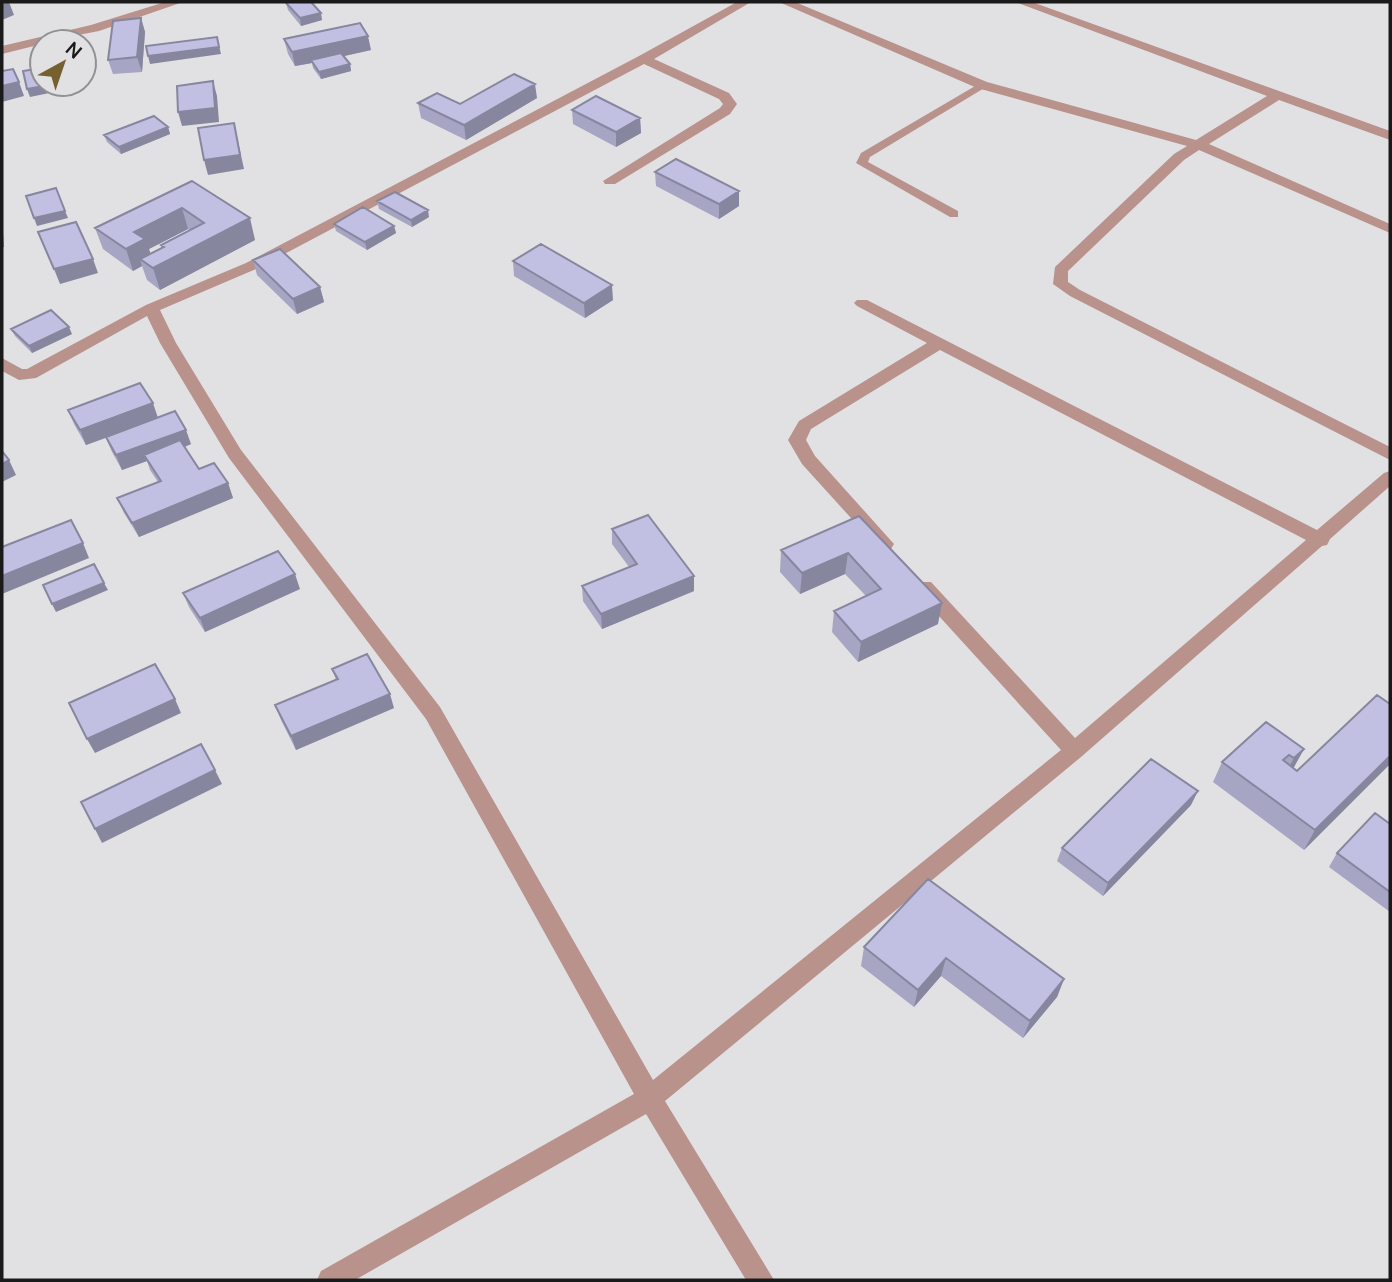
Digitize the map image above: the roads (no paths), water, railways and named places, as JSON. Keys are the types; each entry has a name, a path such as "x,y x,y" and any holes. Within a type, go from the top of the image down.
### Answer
{"street":[{"path":"2,50 95,28 177,2"},
{"path":"2,363 19,375 30,374 152,309 251,266 644,59 745,2"},
{"path":"785,2 982,85 1201,146 1390,229"},
{"path":"1021,2 1390,136"},
{"path":"610,181 725,111 730,104 724,96 644,59"},
{"path":"1278,95 1201,146 1179,157 1060,270 1062,284 1390,454"},
{"path":"862,303 1321,540"},
{"path":"152,309 167,344 235,454 433,713 650,1098 761,1280"},
{"path":"939,343 805,425 797,440 808,460 1074,751"},
{"path":"330,1280 650,1098 1074,751 1321,540 1390,477"}],"lane":[{"path":"954,214 862,163 865,155 982,85"}]}
